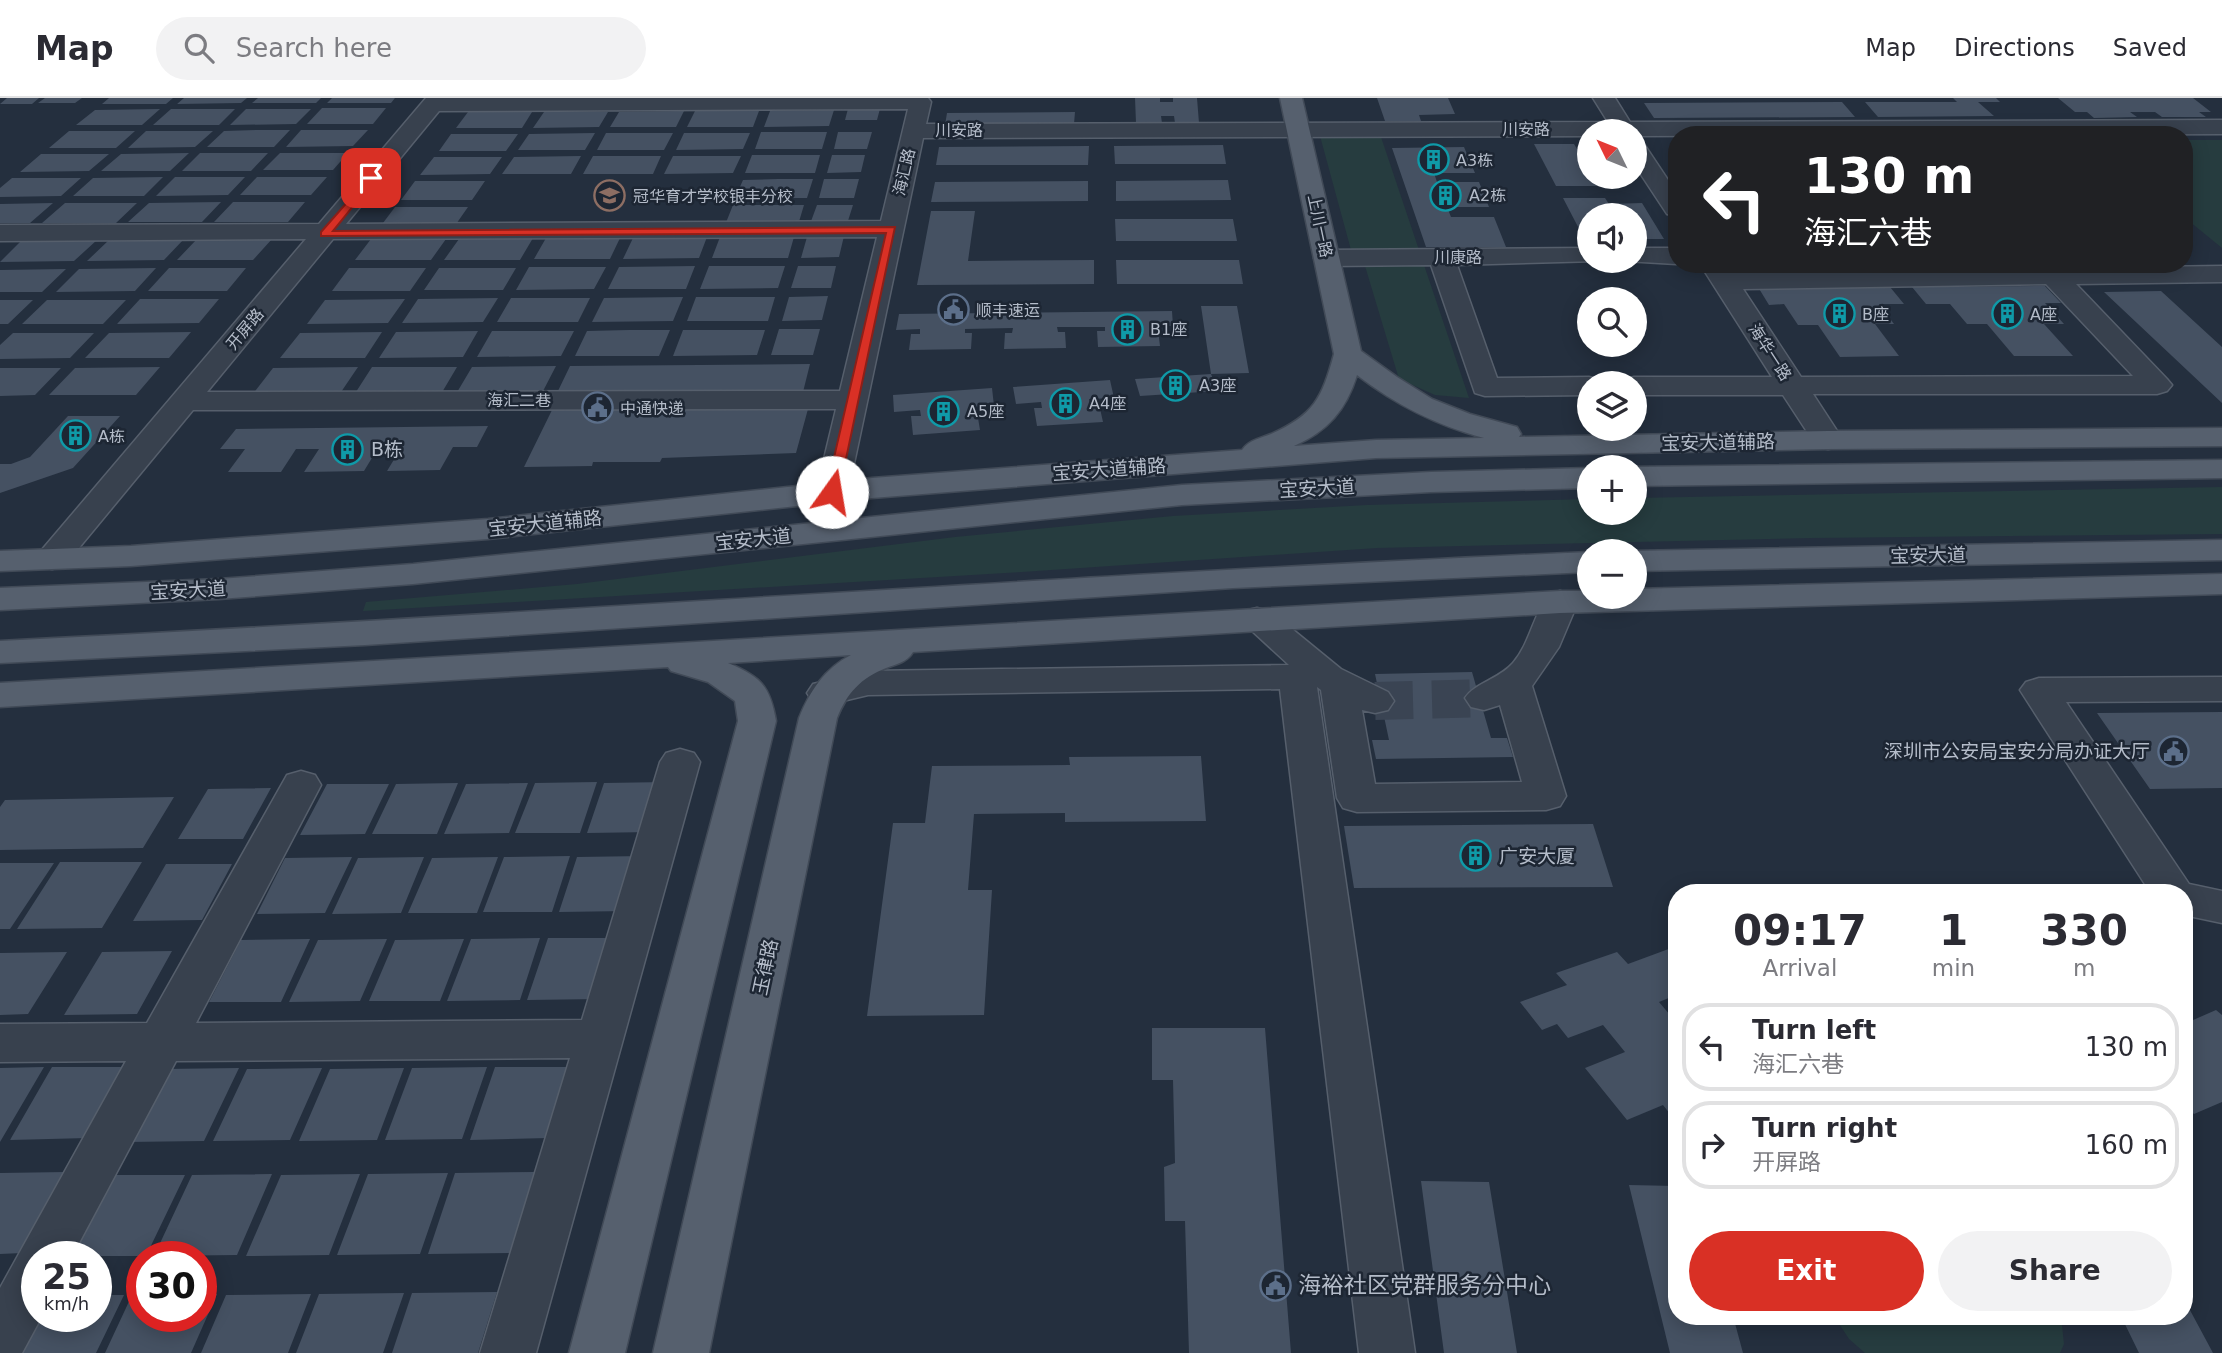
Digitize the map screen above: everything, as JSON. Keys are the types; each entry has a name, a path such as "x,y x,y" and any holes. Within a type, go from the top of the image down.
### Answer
{"main road":[{"name":"上川一路","path":"1237,459 1290,437 1324,416 1340,391 1348,354 1292,98"},
{"path":"1348,354 1396,392 1428,411 1467,425 1556,445"},
{"name":"宝安大道辅路","path":"0,561 131,556 488,529 832,492 1376,449 1828,440 2222,437"},
{"path":"1647,476 2222,469"},
{"name":"宝安大道","path":"0,599 219,589 413,573 1182,495 1431,482 1577,478"},
{"name":"宝安大道","path":"1647,561 2222,551"},
{"path":"131,556 413,573"},
{"path":"1713,558 2075,586"},
{"path":"0,652 365,634 1233,578 1577,563"},
{"path":"0,695 926,642 1257,619 1560,602 2222,584"},
{"path":"120,688 365,634"},
{"path":"826,693 849,672 866,663 926,642"},
{"path":"597,1353 757,722 753,696 736,682 711,668 651,657"},
{"name":"玉律路","path":"681,1353 818,718 826,693"}],"street":[{"path":"1604,98 1618,119"},
{"path":"436,101 920,100"},
{"name":"海汇路","path":"832,492 920,100"},
{"name":"开屏路","path":"51,559 436,101"},
{"name":"川安路","path":"2193,127 2222,127"},
{"name":"川安路","path":"914,131 1298,130 1577,134"},
{"name":"川安路","path":"1647,135 1668,134"},
{"path":"1647,164 1668,197"},
{"path":"0,233 324,234 891,229"},
{"name":"川康路","path":"1327,258 1577,256"},
{"path":"1647,256 1668,256"},
{"path":"1441,257 1485,387 1577,386"},
{"name":"海华一路","path":"1719,273 1828,440"},
{"path":"1802,273 2053,276 2222,274"},
{"path":"1647,386 2157,386 2053,276"},
{"name":"海汇二巷","path":"184,401 853,400"},
{"path":"1339,685 1357,798 1546,796 1498,691 1532,666 1560,602"},
{"path":"1257,619 1339,685 1357,696 1375,701"},
{"path":"826,693 868,683 1297,677 1387,1353"},
{"path":"2167,884 2039,690 2222,689"},
{"path":"508,1353 680,762"},
{"path":"54,1241 302,785"},
{"path":"2193,900 2222,907"},
{"path":"0,1043 599,1038"},
{"path":"0,1340 21,1302"}],"green space":[{"path":"1320,136 1381,137 1419,250 1351,250"},
{"path":"2193,140 2222,140 2222,248 2193,224"},
{"path":"1424,265 1469,398 1435,395 1399,379 1365,266"},
{"path":"2222,487 2222,534 1647,542 1647,539 1577,539 1577,543 1377,548 363,611 366,602 577,584 955,537 1173,516 1367,505 1577,499 1577,525 1647,525 1647,498"},
{"path":"1840,1325 2062,1325 2064,1344 2060,1353 1865,1353 1849,1339"}],"building":[{"path":"7,98 39,98 32,104 0,104"},
{"path":"45,98 82,98 75,103 38,103"},
{"path":"109,98 173,98 166,104 102,104"},
{"path":"184,98 247,98 241,103 177,104"},
{"path":"258,98 321,98 316,103 252,103"},
{"path":"332,98 395,98 391,103 327,103"},
{"path":"1135,98 1160,98 1160,102 1173,102 1173,98 1197,98 1199,123 1175,123 1174,116 1161,116 1162,123 1136,123"},
{"path":"1377,98 1448,98 1455,114 1419,115 1421,121 1385,121"},
{"path":"1953,98 1996,98 2000,102 1978,102 1994,116 1878,117 1865,102 1957,102"},
{"path":"2058,98 2193,98 2211,112 2199,112 2206,117 2162,117 2155,112 2130,112 2137,117 2094,118 2087,112 2075,112"},
{"path":"1842,102 1855,117 1654,118 1644,103"},
{"path":"849,105 881,105 877,120 845,120"},
{"path":"322,108 386,108 373,124 307,124"},
{"path":"160,109 142,125 76,125 95,110"},
{"path":"171,109 235,109 219,125 153,125"},
{"path":"246,109 311,109 296,124 230,125"},
{"path":"834,110 829,126 764,127 770,111"},
{"path":"684,111 676,127 610,127 619,112"},
{"path":"695,111 759,111 753,127 687,127"},
{"path":"468,112 532,112 522,128 456,128"},
{"path":"544,112 608,112 599,127 533,128"},
{"path":"1075,112 1074,124 945,125 947,113"},
{"path":"290,130 274,147 207,147 224,131"},
{"path":"301,130 368,130 353,146 286,147"},
{"path":"69,131 135,131 116,148 49,148"},
{"path":"146,131 213,131 195,147 128,148"},
{"path":"761,132 827,132 822,149 755,149"},
{"path":"838,132 872,132 867,149 834,149"},
{"path":"595,133 585,150 518,150 529,134"},
{"path":"606,133 673,133 664,150 597,150"},
{"path":"684,133 750,133 743,149 676,150"},
{"path":"451,134 518,134 506,151 439,151"},
{"path":"1534,144 1574,144 1577,149 1577,186 1556,186"},
{"path":"1223,145 1226,164 1115,164 1114,146"},
{"path":"1089,146 1088,165 936,165 939,147"},
{"path":"1464,147 1475,173 1434,173 1437,182 1479,182 1489,207 1447,207 1451,217 1494,217 1506,247 1426,247 1392,148"},
{"path":"189,153 170,171 101,171 121,154"},
{"path":"200,153 268,153 251,171 182,171"},
{"path":"280,153 348,153 333,170 263,170"},
{"path":"41,154 109,154 89,171 20,172"},
{"path":"752,155 820,155 815,173 745,173"},
{"path":"832,155 865,155 861,172 827,173"},
{"path":"581,156 571,174 502,174 514,157"},
{"path":"593,156 661,156 653,174 583,174"},
{"path":"673,156 741,156 733,173 664,174"},
{"path":"434,157 502,157 490,174 420,175"},
{"path":"163,177 144,196 73,196 93,178"},
{"path":"175,177 245,177 228,195 156,196"},
{"path":"257,177 327,177 311,195 240,195"},
{"path":"12,178 81,178 61,196 0,197 0,188"},
{"path":"813,179 807,198 735,198 743,180"},
{"path":"824,179 859,179 854,198 819,198"},
{"path":"1228,180 1231,200 1116,201 1116,181"},
{"path":"415,181 485,181 472,200 401,200"},
{"path":"1088,181 1088,201 931,202 935,182"},
{"path":"1563,198 1605,198 1608,203 1577,203 1577,225"},
{"path":"221,202 202,222 128,222 149,203"},
{"path":"233,202 305,202 288,222 214,222"},
{"path":"53,203 30,223 0,223 0,204"},
{"path":"65,203 137,203 116,223 42,223"},
{"path":"733,205 804,205 798,225 725,225"},
{"path":"817,205 853,205 847,224 810,224"},
{"path":"395,207 468,207 454,227 380,227"},
{"path":"931,211 975,211 968,261 1094,260 1094,284 917,285"},
{"path":"1647,211 1664,239 1647,239"},
{"path":"1115,219 1233,219 1237,241 1116,241"},
{"path":"844,236 839,257 801,258 807,237"},
{"path":"707,237 699,258 623,259 633,238"},
{"path":"720,237 794,237 788,258 712,258"},
{"path":"533,238 520,260 444,260 459,239"},
{"path":"546,238 620,238 610,259 534,259"},
{"path":"184,239 164,260 87,261 109,240"},
{"path":"197,239 272,239 253,260 177,260"},
{"path":"371,239 446,239 431,260 355,260"},
{"path":"22,240 97,240 74,261 0,262"},
{"path":"1116,260 1239,260 1243,284 1117,284"},
{"path":"695,266 686,289 608,289 619,267"},
{"path":"709,266 785,266 778,288 700,289"},
{"path":"798,266 836,266 831,288 791,288"},
{"path":"529,267 606,267 594,289 516,290"},
{"path":"156,268 135,291 56,292 79,269"},
{"path":"169,268 246,268 227,291 148,291"},
{"path":"349,268 426,268 410,291 332,291"},
{"path":"439,268 516,268 503,290 424,290"},
{"path":"66,269 42,292 0,292 0,270"},
{"name":"A座","path":"2045,286 2061,303 2045,303 2064,324 2044,324 2073,356 2014,356 1987,324 1967,324 1950,304 1926,304 1912,287"},
{"name":"B座","path":"1758,287 1890,287 1904,304 1879,304 1894,324 1875,324 1899,356 1840,357 1818,325 1798,325 1784,304 1769,305"},
{"path":"2161,291 2222,347 2222,403 2104,292"},
{"path":"828,296 822,320 782,321 789,297"},
{"path":"683,297 673,321 592,322 604,298"},
{"path":"696,297 775,297 768,321 687,321"},
{"path":"498,298 483,322 402,323 418,299"},
{"path":"511,298 590,298 578,322 497,322"},
{"path":"140,299 219,299 199,323 117,324"},
{"path":"405,299 388,323 307,324 325,300"},
{"path":"0,300 33,300 8,324 0,324"},
{"path":"47,300 126,300 103,324 22,324"},
{"path":"1201,306 1237,306 1249,373 1211,374"},
{"path":"1172,311 1173,326 1150,326 1150,331 1158,330 1160,346 1098,347 1097,331 1105,331 1105,327 1057,327 1058,332 1065,332 1066,348 1004,349 1005,333 1012,333 1013,328 965,329 965,333 972,333 971,349 909,350 911,334 920,334 920,329 896,330 899,314"},
{"path":"779,329 820,329 813,355 771,355"},
{"path":"670,330 659,356 575,356 587,331"},
{"path":"683,330 765,330 757,355 673,356"},
{"path":"478,331 463,357 379,358 396,332"},
{"path":"492,331 574,331 561,356 477,357"},
{"path":"191,332 169,358 85,358 109,333"},
{"path":"382,332 365,358 280,358 300,333"},
{"path":"13,333 94,333 70,358 0,359 0,345"},
{"path":"810,364 803,392 557,393 570,366"},
{"path":"556,366 542,393 456,394 472,367"},
{"path":"160,367 136,395 49,395 75,368"},
{"path":"358,367 339,395 252,395 273,368"},
{"path":"372,367 457,367 441,394 354,395"},
{"path":"0,368 61,368 35,395 0,396"},
{"name":"A3座","path":"1211,374 1217,391 1140,396 1135,379"},
{"name":"A4座","path":"1110,380 1114,398 1089,399 1090,405 1099,404 1103,422 1037,426 1034,408 1042,408 1041,402 1016,404 1013,387"},
{"name":"A5座","path":"992,388 994,406 968,407 969,413 977,412 980,430 913,435 911,416 921,416 920,410 894,412 893,395"},
{"path":"808,409 796,453 662,458 660,462 593,462 592,466 524,467 552,410"},
{"name":"A栋","path":"68,416 120,416 73,468 0,493 0,464 11,464 30,457"},
{"name":"B栋","path":"488,426 477,447 453,447 440,470 387,471 401,448 378,448 364,471 304,472 319,449 296,449 281,472 228,472 245,449 220,449 236,429"},
{"path":"1472,672 1491,738 1507,738 1513,757 1376,759 1372,740 1389,740 1375,674"},
{"name":"深圳市公安局宝安分局办证大厅","path":"2222,712 2222,788 2150,789 2097,713"},
{"path":"1201,756 1206,821 1065,822 1065,813 974,814 968,890 992,890 984,1015 867,1016 893,823 925,823 932,766 1070,765 1069,757"},
{"path":"597,782 580,833 515,833 535,783"},
{"path":"667,782 652,832 587,833 604,783"},
{"path":"458,783 437,834 372,834 396,784"},
{"path":"528,783 509,833 444,834 466,784"},
{"path":"327,784 389,784 365,834 300,835"},
{"path":"271,788 243,839 178,839 208,789"},
{"path":"174,797 143,848 0,850 0,807 5,800"},
{"name":"广安大厦","path":"1593,824 1613,887 1354,888 1344,826"},
{"path":"570,856 552,912 483,912 504,857"},
{"path":"643,856 627,911 559,912 577,857"},
{"path":"352,857 325,913 257,914 285,858"},
{"path":"424,857 401,913 332,914 358,858"},
{"path":"498,857 477,913 408,913 432,858"},
{"path":"60,862 142,862 102,928 17,929"},
{"path":"0,863 54,863 10,929 0,929"},
{"path":"166,864 232,864 202,920 133,921"},
{"path":"540,938 520,1000 447,1001 471,939"},
{"path":"548,938 617,938 599,999 527,1000"},
{"path":"310,939 281,1002 209,1002 241,940"},
{"path":"387,939 360,1001 289,1002 318,940"},
{"path":"464,939 440,1001 369,1001 395,940"},
{"path":"1668,949 1668,998 1659,1002 1668,1013 1668,1111 1663,1105 1627,1120 1585,1068 1625,1052 1603,1025 1568,1038 1557,1024 1542,1030 1520,1002 1567,985 1556,973 1617,952 1628,964"},
{"path":"172,951 137,1014 64,1015 102,952"},
{"path":"67,952 28,1014 0,1015 0,953"},
{"path":"2216,1010 2222,1015 2222,1102 2194,1114 2193,1113 2193,1020"},
{"path":"1152,1028 1265,1028 1291,1353 1189,1353 1185,1221 1165,1221 1164,1167 1175,1163 1173,1080 1152,1080"},
{"path":"44,1067 0,1142 0,1068"},
{"path":"52,1067 127,1067 88,1138 10,1140"},
{"path":"487,1067 462,1139 385,1140 412,1068"},
{"path":"495,1067 569,1067 548,1138 470,1140"},
{"path":"239,1068 204,1141 126,1142 164,1069"},
{"path":"322,1068 290,1140 213,1141 247,1069"},
{"path":"404,1068 377,1140 299,1141 330,1069"},
{"path":"66,1172 29,1241 21,1241 21,1253 0,1254 0,1173"},
{"path":"535,1172 511,1253 428,1254 455,1173"},
{"path":"448,1173 420,1254 337,1255 368,1174"},
{"path":"272,1174 237,1255 217,1255 217,1241 161,1241 192,1175"},
{"path":"360,1174 329,1255 246,1256 281,1175"},
{"path":"105,1175 185,1175 153,1241 126,1241 126,1256 112,1256 112,1241 71,1241"},
{"path":"1421,1181 1489,1182 1517,1353 1444,1353"},
{"path":"1629,1185 1668,1186 1668,1325 1735,1325 1743,1353 1670,1353"},
{"path":"497,1292 478,1353 392,1353 412,1293"},
{"path":"404,1293 383,1353 296,1353 319,1294"},
{"path":"311,1294 288,1353 201,1353 210,1332 217,1332 217,1316 226,1295"},
{"path":"112,1295 124,1295 112,1320"},
{"path":"126,1308 126,1332 200,1332 191,1353 105,1353"},
{"path":"2193,1316 2213,1353 2139,1353 2125,1325 2193,1325"},
{"path":"25,1332 106,1332 96,1353 9,1353"}],"tunnel":[{"path":"1375,701 1484,698"}],"place":[{"name":"A3栋","path":"1433,160"},
{"name":"A2栋","path":"1446,195"},
{"name":"冠华育才学校银丰分校","path":"610,196"},
{"name":"顺丰速运","path":"953,310"},
{"name":"B座","path":"1839,314"},
{"name":"A座","path":"2007,314"},
{"name":"B1座","path":"1127,329"},
{"name":"A3座","path":"1176,385"},
{"name":"A4座","path":"1066,403"},
{"name":"中通快递","path":"597,408"},
{"name":"A5座","path":"944,411"},
{"name":"A栋","path":"75,436"},
{"name":"B栋","path":"348,449"},
{"name":"深圳市公安局宝安分局办证大厅","path":"2173,751"},
{"name":"广安大厦","path":"1476,856"},
{"name":"海裕社区党群服务分中心","path":"1275,1285"}],"route":[{"path":"371,178 324,234 891,229 832,492"}]}
